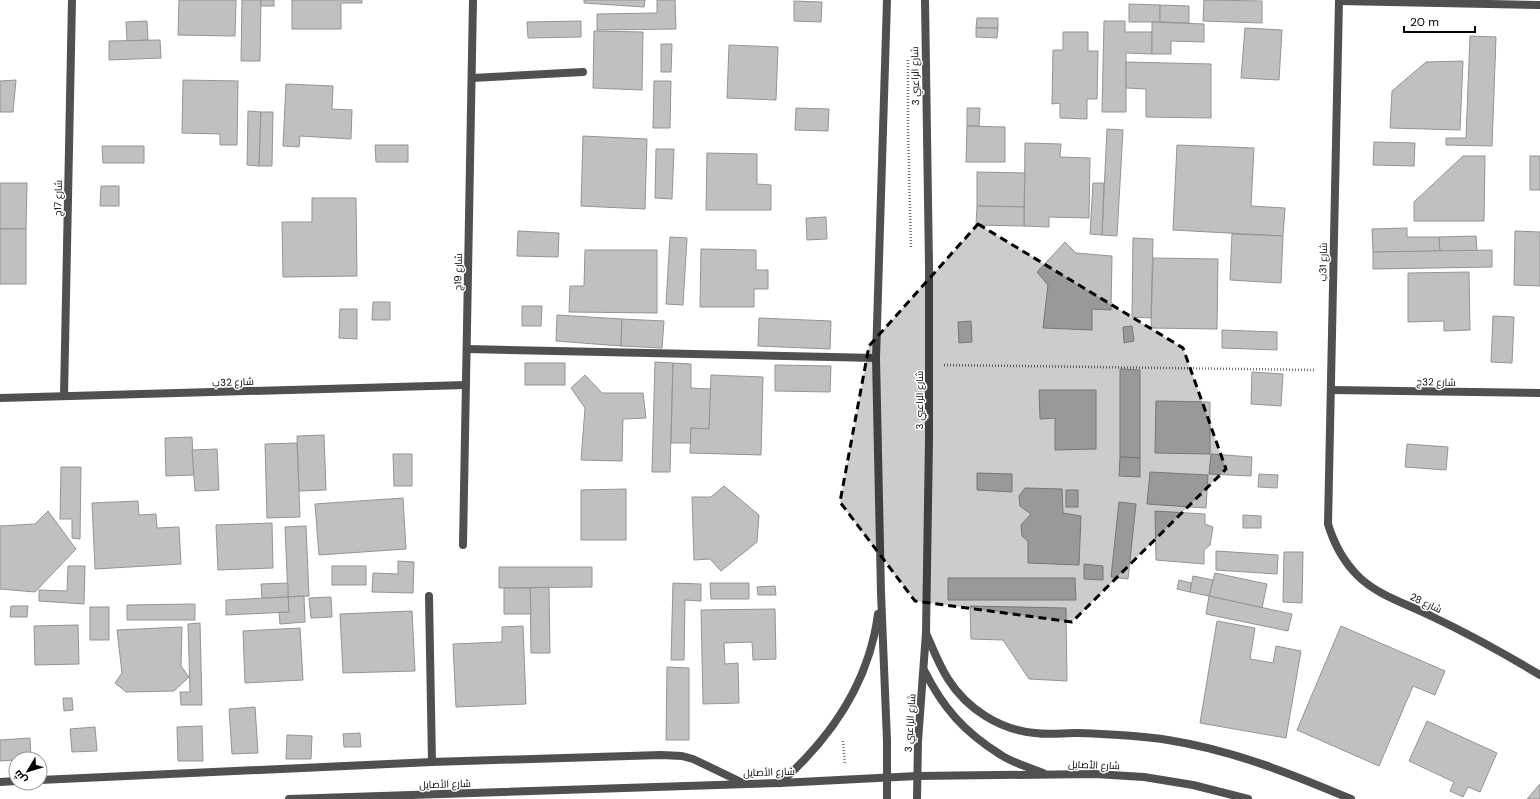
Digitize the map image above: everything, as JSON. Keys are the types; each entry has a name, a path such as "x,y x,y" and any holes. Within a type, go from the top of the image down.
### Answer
{"street":[{"name":"شارع 17ج","path":"64,396 72,0"},
{"name":"شارع 19ج","path":"463,545 473,0"},
{"path":"887,0 876,358 880,593 887,741 887,799"},
{"name":"شارع الراعبي 3","path":"917,799 917,776 926,633 929,365 925,0"},
{"path":"1339,0 1540,5"},
{"name":"شارع 31ب","path":"1328,524 1339,0"},
{"path":"472,78 583,72"},
{"path":"466,349 876,358"},
{"name":"شارع 32ب","path":"0,398 466,386"},
{"name":"شارع 32ج","path":"1331,390 1540,393"},
{"name":"شارع 28","path":"1328,524 1333,539 1348,566 1371,587 1384,595 1465,632 1540,675"},
{"path":"780,783 816,748 831,729 847,704 860,678 870,651 877,622 880,593"},
{"path":"429,596 432,762"},
{"path":"926,633 938,662 962,697 978,711 989,718 1014,730 1035,733 1088,733 1134,736 1204,747 1276,769 1351,799"},
{"path":"923,670 934,691 947,710 963,728 1002,756 1046,774"},
{"path":"48,780 432,762 671,755 693,759 743,783"},
{"name":"شارع الأصايل","path":"289,799 743,783 780,783 917,776 1095,774 1144,777 1193,785 1248,799"}],"path":[{"path":"908,53 911,255"},
{"path":"929,365 1331,370"}],"highlighted area":[{"path":"978,224 1183,348 1226,469 1072,622 915,601 840,502 869,346"}],"building":[{"path":"179,0 236,0 235,36 178,35"},
{"path":"242,0 261,0 260,61 241,61"},
{"path":"261,0 274,0 274,6 261,6"},
{"path":"292,0 362,0 362,3 341,3 341,29 292,29"},
{"path":"584,0 645,0 644,7 584,3"},
{"path":"657,0 675,0 676,29 597,30 597,14 657,13"},
{"path":"1204,0 1262,1 1262,23 1203,21"},
{"path":"794,1 822,2 821,22 794,21"},
{"path":"1129,4 1160,5 1160,22 1129,22"},
{"path":"1160,5 1189,6 1189,23 1160,22"},
{"path":"977,18 998,18 998,28 976,28"},
{"path":"147,21 148,40 127,41 126,22"},
{"path":"581,21 581,37 528,38 527,22"},
{"path":"1104,21 1125,21 1125,32 1152,32 1152,54 1126,53 1126,112 1102,112"},
{"path":"1152,22 1204,24 1204,42 1171,41 1171,54 1152,54"},
{"path":"976,28 998,28 997,38 976,37"},
{"path":"1245,28 1282,30 1279,80 1241,78"},
{"path":"594,31 643,32 642,90 593,88"},
{"path":"1063,32 1088,32 1088,51 1098,51 1097,99 1087,99 1087,119 1060,118 1060,103 1052,104 1053,50 1063,50"},
{"path":"1470,36 1496,37 1492,146 1446,145 1446,138 1466,138"},
{"path":"160,40 161,58 109,60 109,41"},
{"path":"661,44 672,44 671,72 661,72"},
{"path":"729,45 778,47 776,100 727,98"},
{"path":"1463,61 1460,130 1390,128 1392,91 1426,62"},
{"path":"1126,62 1211,64 1211,118 1146,117 1146,89 1126,88"},
{"path":"16,80 13,112 0,112 0,81"},
{"path":"183,80 238,81 237,145 220,145 220,134 182,133"},
{"path":"654,81 671,81 670,128 653,128"},
{"path":"286,84 333,86 332,109 352,110 351,139 300,136 299,147 283,146"},
{"path":"796,108 829,109 828,131 795,130"},
{"path":"967,108 980,108 979,126 967,126"},
{"path":"248,111 261,112 259,166 247,165"},
{"path":"261,112 273,112 272,166 259,166"},
{"path":"967,126 1005,127 1005,162 966,162"},
{"path":"1107,129 1123,130 1117,236 1102,235"},
{"path":"583,136 647,139 645,209 581,206"},
{"path":"1374,142 1415,143 1414,166 1373,165"},
{"path":"1025,143 1061,144 1060,157 1090,158 1089,218 1049,217 1049,227 1024,226"},
{"path":"375,145 408,145 408,162 376,162"},
{"path":"1177,145 1254,148 1251,206 1285,208 1283,236 1173,230"},
{"path":"102,146 144,146 144,163 103,163"},
{"path":"656,149 674,149 672,199 655,198"},
{"path":"707,153 757,154 757,184 771,185 771,210 706,210"},
{"path":"1463,156 1485,156 1484,221 1414,221 1414,202"},
{"path":"1530,156 1540,156 1540,190 1530,190"},
{"path":"977,172 1025,173 1024,207 977,206"},
{"path":"0,183 27,183 26,229 0,229"},
{"path":"1093,183 1104,183 1102,235 1090,234"},
{"path":"101,186 119,186 119,206 100,206"},
{"path":"312,198 356,198 357,276 283,277 282,222 312,222"},
{"path":"977,206 1024,207 1024,226 976,225"},
{"path":"826,217 827,239 807,240 806,218"},
{"path":"1407,228 1407,237 1439,237 1440,251 1373,252 1372,229"},
{"path":"0,229 26,229 26,284 0,284"},
{"path":"518,231 559,233 558,257 517,256"},
{"path":"1515,231 1540,232 1540,286 1514,285"},
{"path":"1232,234 1283,236 1281,283 1230,280"},
{"path":"1476,236 1477,251 1440,251 1439,237"},
{"path":"670,237 687,238 683,305 666,304"},
{"path":"1133,238 1153,239 1151,318 1132,317"},
{"path":"1065,242 1076,253 1112,256 1111,310 1092,309 1092,330 1043,328 1048,285 1037,272"},
{"path":"701,249 756,250 756,270 768,270 768,289 754,289 754,307 700,307"},
{"path":"585,250 657,250 657,313 569,312 570,286 584,286"},
{"path":"1492,250 1492,267 1373,269 1373,252"},
{"path":"1153,258 1218,259 1217,329 1151,328"},
{"path":"1469,272 1470,330 1444,331 1444,321 1408,322 1408,273"},
{"path":"373,302 390,302 390,320 372,320"},
{"path":"522,306 542,306 541,326 522,326"},
{"path":"340,309 357,309 357,339 339,338"},
{"path":"557,315 622,319 621,346 556,341"},
{"path":"1493,316 1514,317 1512,363 1491,362"},
{"path":"759,318 831,321 830,349 758,346"},
{"path":"622,319 664,321 662,348 621,346"},
{"path":"971,321 972,342 959,343 958,322"},
{"path":"1132,326 1134,341 1124,343 1123,327"},
{"path":"1222,330 1277,332 1277,350 1222,348"},
{"path":"655,362 673,363 670,472 652,472"},
{"path":"525,363 565,363 565,385 525,385"},
{"path":"673,363 691,364 691,388 711,389 709,429 691,428 691,443 671,443"},
{"path":"775,365 831,366 830,392 775,391"},
{"path":"1120,369 1140,370 1140,458 1120,457"},
{"path":"1252,372 1283,374 1281,406 1251,404"},
{"path":"585,375 602,393 643,393 646,418 623,419 622,461 581,460 585,408 571,388"},
{"path":"711,375 763,377 761,455 690,453 691,428 709,429"},
{"path":"1039,390 1096,390 1096,449 1055,450 1055,418 1040,419"},
{"path":"1156,401 1210,402 1210,454 1155,453"},
{"path":"324,435 326,490 299,491 297,436"},
{"path":"192,437 194,475 166,476 165,438"},
{"path":"297,443 300,517 267,518 265,444"},
{"path":"1407,444 1448,447 1446,470 1405,467"},
{"path":"217,449 219,490 195,491 192,450"},
{"path":"393,454 412,454 412,486 394,486"},
{"path":"1211,454 1252,457 1251,476 1209,474"},
{"path":"1120,457 1140,458 1140,477 1119,476"},
{"path":"61,467 81,467 80,539 72,538 72,519 60,519"},
{"path":"1150,472 1208,475 1206,508 1147,504"},
{"path":"977,473 1012,474 1012,492 977,490"},
{"path":"1259,474 1278,475 1277,488 1258,487"},
{"path":"724,486 759,515 757,542 721,571 710,559 694,560 692,497 711,497"},
{"path":"1025,488 1062,489 1063,513 1081,516 1079,565 1028,563 1028,541 1022,536 1021,525 1031,514 1020,506 1019,496"},
{"path":"626,489 626,540 581,540 581,490"},
{"path":"1066,490 1078,490 1078,507 1066,507"},
{"path":"403,498 406,549 319,555 315,504"},
{"path":"138,501 139,515 156,514 157,528 179,527 181,564 95,569 92,503"},
{"path":"1119,502 1136,504 1128,579 1111,577"},
{"path":"48,511 76,549 35,592 0,589 0,526 35,524"},
{"path":"1155,511 1205,514 1205,524 1213,527 1210,545 1204,550 1204,564 1156,560"},
{"path":"1243,515 1261,516 1261,528 1243,528"},
{"path":"272,523 273,568 218,570 216,525"},
{"path":"306,526 309,596 288,597 285,527"},
{"path":"1216,551 1278,555 1277,574 1216,570"},
{"path":"1284,552 1303,552 1302,603 1283,602"},
{"path":"398,561 414,562 413,593 372,592 373,573 398,574"},
{"path":"1084,564 1103,566 1103,580 1084,579"},
{"path":"68,566 85,566 84,604 39,601 39,590 67,591"},
{"path":"332,566 366,566 366,585 332,585"},
{"path":"499,567 592,567 592,587 499,588"},
{"path":"1215,573 1267,584 1262,608 1209,596"},
{"path":"1193,576 1213,580 1209,596 1190,592"},
{"path":"948,578 1075,578 1076,600 948,600"},
{"path":"1179,580 1191,583 1190,592 1177,589"},
{"path":"288,583 288,597 262,598 261,584"},
{"path":"673,583 701,584 701,601 685,600 684,660 671,660"},
{"path":"710,583 749,583 749,599 711,599"},
{"path":"775,586 776,595 758,595 757,587"},
{"path":"549,587 550,653 531,653 530,588"},
{"path":"504,588 530,588 531,614 504,614"},
{"path":"304,596 305,622 280,624 279,612 289,612 288,597"},
{"path":"1209,596 1292,614 1288,631 1206,614"},
{"path":"288,597 289,612 226,615 226,600"},
{"path":"331,597 332,617 311,618 309,598"},
{"path":"195,604 195,620 127,620 127,605"},
{"path":"11,606 28,606 27,617 10,617"},
{"path":"970,606 1066,608 1067,681 1029,679 1003,640 971,639"},
{"path":"90,607 109,607 109,640 90,640"},
{"path":"775,609 776,659 753,660 752,642 724,643 725,664 738,663 739,703 703,704 701,610"},
{"path":"412,611 415,671 343,673 340,614"},
{"path":"1217,621 1255,628 1250,659 1273,663 1276,646 1301,651 1286,738 1200,723"},
{"path":"200,623 202,705 181,705 180,692 190,692 188,624"},
{"path":"78,625 79,664 35,665 34,626"},
{"path":"523,626 526,704 456,707 453,644 502,642 502,627"},
{"path":"1341,626 1445,671 1435,695 1413,686 1379,766 1297,730"},
{"path":"182,627 181,666 189,677 174,691 126,692 115,683 122,673 117,630"},
{"path":"300,628 303,680 245,683 243,631"},
{"path":"667,667 689,668 689,740 666,740"},
{"path":"63,698 72,698 73,710 64,711"},
{"path":"255,707 258,753 232,754 229,709"},
{"path":"1427,721 1497,753 1480,792 1468,787 1463,797 1450,791 1454,782 1409,761"},
{"path":"202,726 203,761 178,761 177,727"},
{"path":"95,727 97,751 72,752 70,729"},
{"path":"360,733 361,747 344,747 343,734"},
{"path":"287,735 312,736 311,759 286,759"},
{"path":"30,738 31,751 8,751 8,760 0,761 0,740"},
{"path":"1540,784 1540,799 1527,799"}]}
